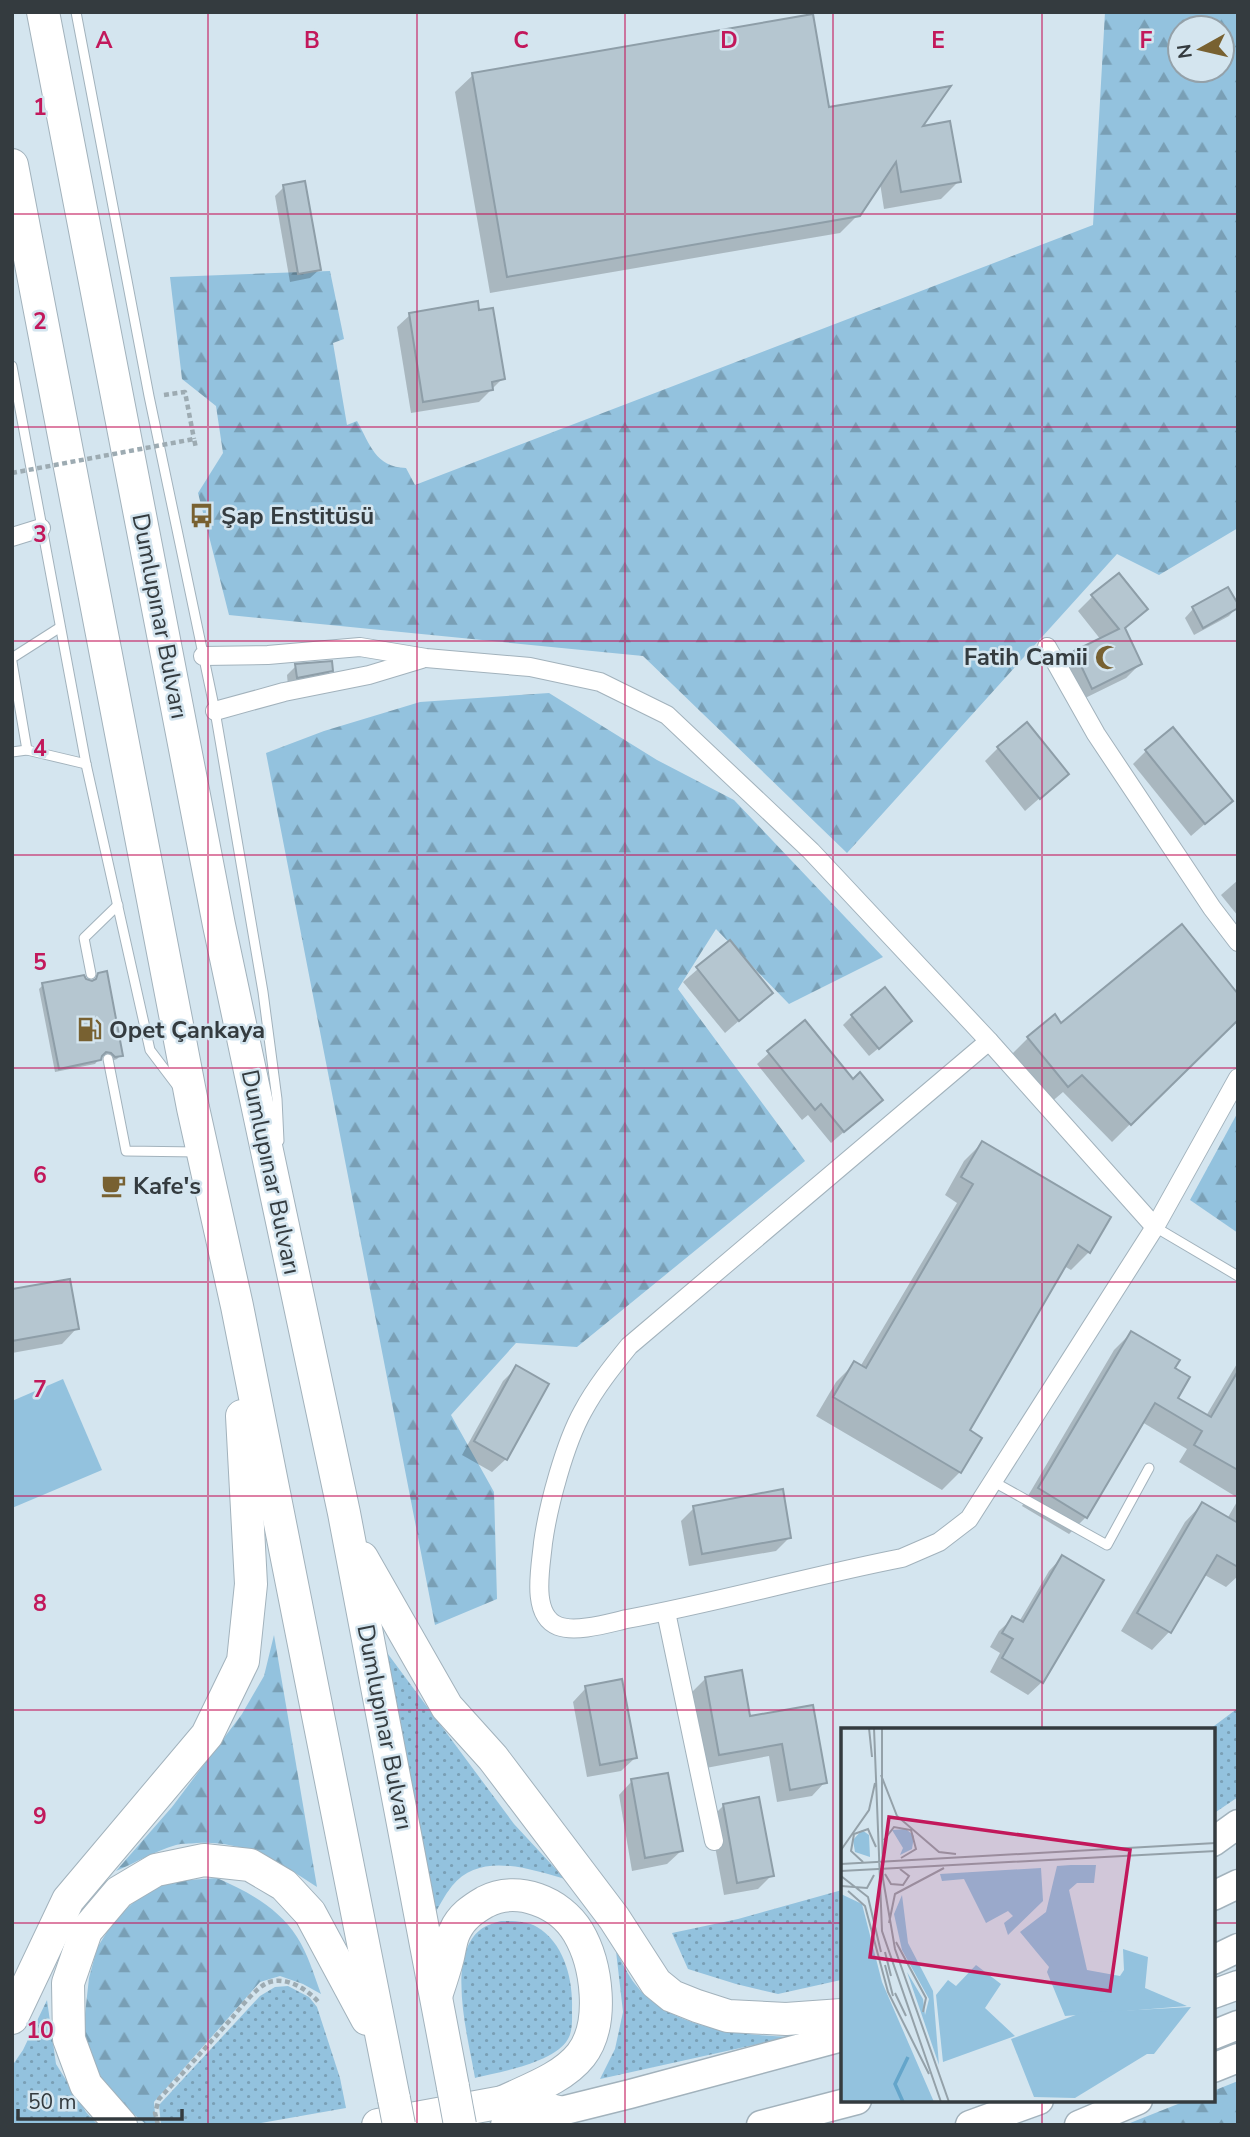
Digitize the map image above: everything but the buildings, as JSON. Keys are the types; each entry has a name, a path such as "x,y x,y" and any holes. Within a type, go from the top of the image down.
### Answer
{"highway":[{"name":"Dumlupınar Bulvarı","path":"44,12 219,925 348,1534 460,2125"},
{"path":"12,165 193,1108 237,1306 383,2050 390,2116 504,2113 528,2104 558,2112"},
{"path":"12,2018 68,1899 207,1735 243,1661 250,1584 237,1306"},
{"path":"348,1534 447,1707 493,1758 614,1917 656,1983 672,1996 728,2016 786,2019 841,2015"},
{"path":"121,2125 86,2085 69,2039 68,1983 86,1931 119,1892 156,1870 204,1860 250,1865 284,1885 310,1913 383,2050"},
{"path":"436,1998 454,1931 470,1910 493,1898 518,1894 531,1896 560,1912 578,1932 586,1950 596,1993 593,2029 588,2043 580,2057 504,2113"}],"main road":[{"path":"1215,1841 1238,1824"},
{"path":"1215,1895 1238,1884"},
{"path":"1215,1959 1238,1948"},
{"path":"1215,1993 1238,1985"},
{"path":"1215,2034 1238,2025"},
{"path":"558,2112 841,2037"},
{"path":"1215,2067 1238,2058"},
{"path":"761,2125 849,2102"},
{"path":"836,2125 874,2102"},
{"path":"970,2125 1033,2102"},
{"path":"1079,2125 1133,2102"}],"street":[{"path":"12,537 41,528"},
{"path":"1048,647 1096,734 1212,908 1238,942"},
{"path":"203,656 268,655 360,648 426,658 530,667 600,682 667,715 811,851 989,1041 1155,1227"},
{"path":"215,711 284,692 369,675 426,658"},
{"path":"989,1041 629,1346 603,1378 581,1413 566,1451 545,1531 538,1584 540,1601 546,1616 558,1626 579,1628 666,1612 902,1558 939,1542 969,1519 1155,1227 1238,1078"},
{"path":"666,1612 714,1841"}],"lane":[{"path":"76,12 149,396 215,711 263,992 277,1099 279,1152"},
{"path":"12,366 86,764 150,1050 193,1108"},
{"path":"27,750 12,660 59,628"},
{"path":"12,752 27,750 86,764"},
{"path":"91,974 84,938 118,905"},
{"path":"108,1059 126,1151 202,1152"},
{"path":"280,1165 283,1230"},
{"path":"1155,1227 1238,1276"},
{"path":"994,1482 1107,1545 1149,1468"}],"path":[{"path":"149,396 185,393 196,448"},
{"path":"12,472 194,439"},
{"path":"158,2125 155,2113 159,2099 246,2002 267,1983 297,1984 312,1994 320,2004"}],"green space":[{"path":"1105,12 1238,12 1238,528 1159,575 1117,554 847,853 643,656 229,615 198,493 223,453 216,406 182,379 170,277 330,271 344,339 333,343 347,425 357,421 380,459 396,467 406,468 415,485 1093,225"},
{"path":"549,693 657,760 734,800 883,957 789,1004 716,929 678,989 805,1161 577,1347 516,1343 451,1415 494,1492 497,1599 435,1625 266,753 324,731 420,702"},
{"path":"1238,1112 1238,1233 1190,1200"},
{"path":"63,1379 102,1470 12,1508 12,1401"},
{"path":"274,1635 317,1887 260,1854 214,1843 176,1845 116,1871 172,1807 242,1714 264,1676"},
{"path":"385,1650 514,1824 565,1879 505,1866 476,1869 463,1875 452,1886 432,1919"},
{"path":"1238,1708 1238,1797 1215,1813 1215,1728 1211,1728"},
{"path":"217,1878 262,1902 290,1927 304,1950 321,1994 280,1976 260,1982 154,2102 156,2125 147,2125 116,2100 92,2064 83,2032 89,1978 97,1948 113,1922 140,1896 160,1882"},
{"path":"841,1890 841,1980 778,1994 688,1969 672,1933 738,1919"},
{"path":"501,1921 520,1922 537,1927 554,1942 560,1952 571,1985 570,2036 561,2047 539,2060 475,2078 462,2000 464,1960 469,1943 480,1930"},
{"path":"616,1951 635,1984 649,1999 666,2011 685,2020 727,2031 790,2037 600,2079 615,2049 623,2012"},
{"path":"288,1986 309,1997 317,2007 340,2078 346,2108 250,2125 161,2125 159,2105 260,1996 275,1987"},
{"path":"47,2000 56,2064 86,2112 98,2125 12,2125 12,2066 23,2050"},
{"path":"1238,2081 1238,2125 1125,2125 1183,2102 1215,2102 1215,2090"}],"place":[{"name":"Şap Enstitüsü","path":"201,516"},
{"name":"Fatih Camii","path":"1108,657"},
{"name":"Opet Çankaya","path":"89,1030"},
{"name":"Kafe's","path":"113,1186"}]}
